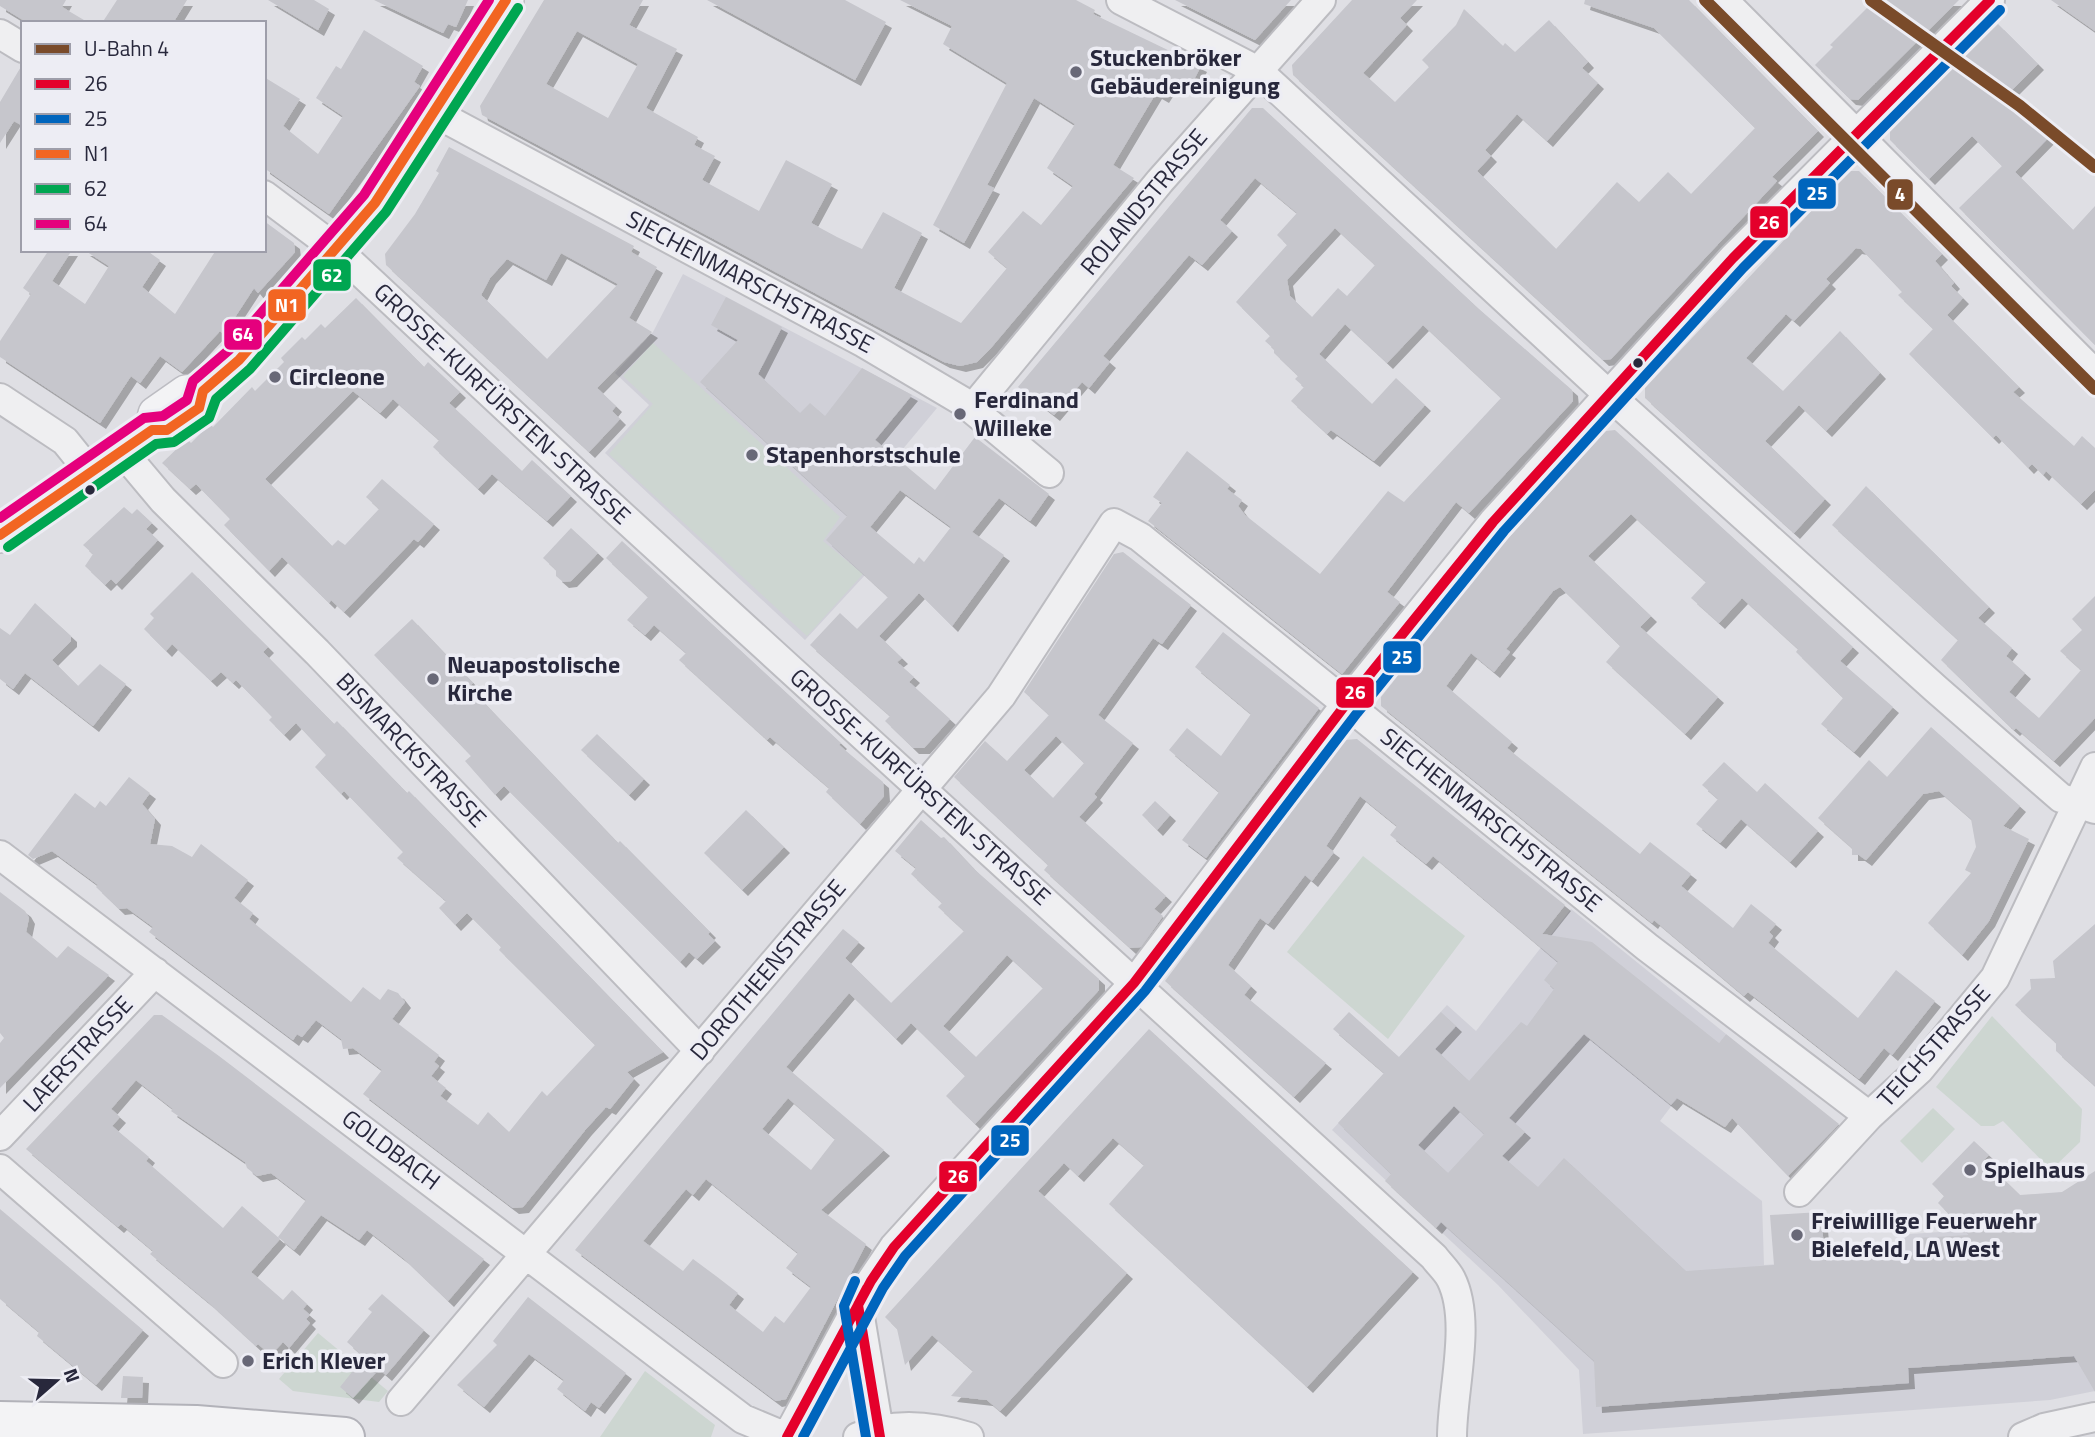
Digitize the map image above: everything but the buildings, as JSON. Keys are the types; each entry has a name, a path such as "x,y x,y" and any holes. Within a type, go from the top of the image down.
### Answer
{"highway":[{"path":"0,1421 196,1425 345,1437"}],"main road":[{"path":"0,536 152,430 167,430 199,408 203,391 239,360 382,194 506,0"}],"street":[{"path":"1121,0 1258,72 1609,395 1936,690 2062,798 2086,807"},
{"name":"ROLANDSTRASSE","path":"967,405 1160,181 1321,0"},
{"path":"1723,0 2095,374"},
{"path":"786,1437 858,1305 894,1247 1134,983 1346,704 1493,522 1733,258 1990,0"},
{"path":"0,34 21,47"},
{"name":"SIECHENMARSCHSTRASSE","path":"435,113 864,343 967,405 1049,473"},
{"name":"GROSSE-KURFÜRSTEN-STRASSE","path":"266,196 336,249 920,788 1434,1257 1450,1277 1458,1297 1460,1320 1452,1437"},
{"path":"0,398 65,441 90,472"},
{"name":"BISMARCKSTRASSE","path":"121,450 163,500 317,652 699,1051"},
{"name":"SIECHENMARSCHSTRASSE","path":"1114,523 1140,537 1647,947 1869,1116"},
{"name":"DOROTHEENSTRASSE","path":"401,1401 1001,695 1114,523"},
{"name":"TEICHSTRASSE","path":"1798,1192 1869,1116 1919,1070 1995,978 2086,807 2095,767"},
{"name":"GOLDBACH","path":"0,855 743,1419 786,1437"},
{"name":"LAERSTRASSE","path":"0,1136 155,972"},
{"path":"0,1169 223,1363"},
{"path":"858,1305 872,1434 932,1428 970,1437"},
{"path":"2023,1437 2095,1417"}],"shaded area":[{"name":"Stapenhorstschule","path":"683,274 937,408 827,540 866,574 805,640 605,453 649,405 615,373 653,332"},
{"path":"653,343 840,517 823,541 863,574 807,636 609,454 653,404 623,376"},
{"path":"1363,856 1465,936 1388,1039 1287,952"},
{"path":"1571,909 1726,1034 1660,1121 1762,1201 1764,1265 1881,1257 1910,1234 2073,1223 2095,1391 2050,1400 1583,1434 1579,1370 1498,1285 1332,1130 1447,1005 1476,1031"},
{"path":"1992,1016 2082,1109 2080,1142 2051,1170 2003,1121 1994,1126 1981,1126 1936,1087"},
{"path":"1933,1108 1955,1129 1922,1163 1900,1141"},
{"path":"318,1333 388,1391 379,1402 293,1391 279,1379"},
{"path":"645,1371 715,1425 711,1437 600,1437"}],"metro line":[{"name":"4","path":"1705,0 2095,389"},
{"name":"4","path":"1871,0 2020,106 2095,167"}],"transit line":[{"name":"64","path":"0,518 144,418 163,416 187,400 193,381 229,350 364,195 489,0"},
{"name":"N1","path":"0,535 152,430 167,430 199,408 203,391 239,360 375,203 506,0"},
{"name":"26","path":"787,1437 871,1281 894,1247 1134,983 1346,704 1493,522 1733,258 1990,0"},
{"name":"62","path":"8,547 156,444 174,442 209,418 216,399 250,369 386,212 518,8"},
{"name":"25","path":"803,1437 883,1288 905,1256 1145,991 1357,713 1504,531 1743,268 2000,10"},
{"name":"25","path":"855,1281 844,1306 866,1437"},
{"name":"26","path":"867,1288 858,1305 880,1437"}],"place":[{"name":"Stuckenbröker Gebäudereinigung","path":"1076,72"},
{"name":"Circleone","path":"275,377"},
{"name":"Ferdinand Willeke","path":"960,414"},
{"name":"Stapenhorstschule","path":"752,455"},
{"name":"Neuapostolische Kirche","path":"433,679"},
{"name":"Spielhaus","path":"1970,1170"},
{"name":"Freiwillige Feuerwehr Bielefeld, LA West","path":"1797,1235"},
{"name":"Erich Klever","path":"248,1361"}]}
